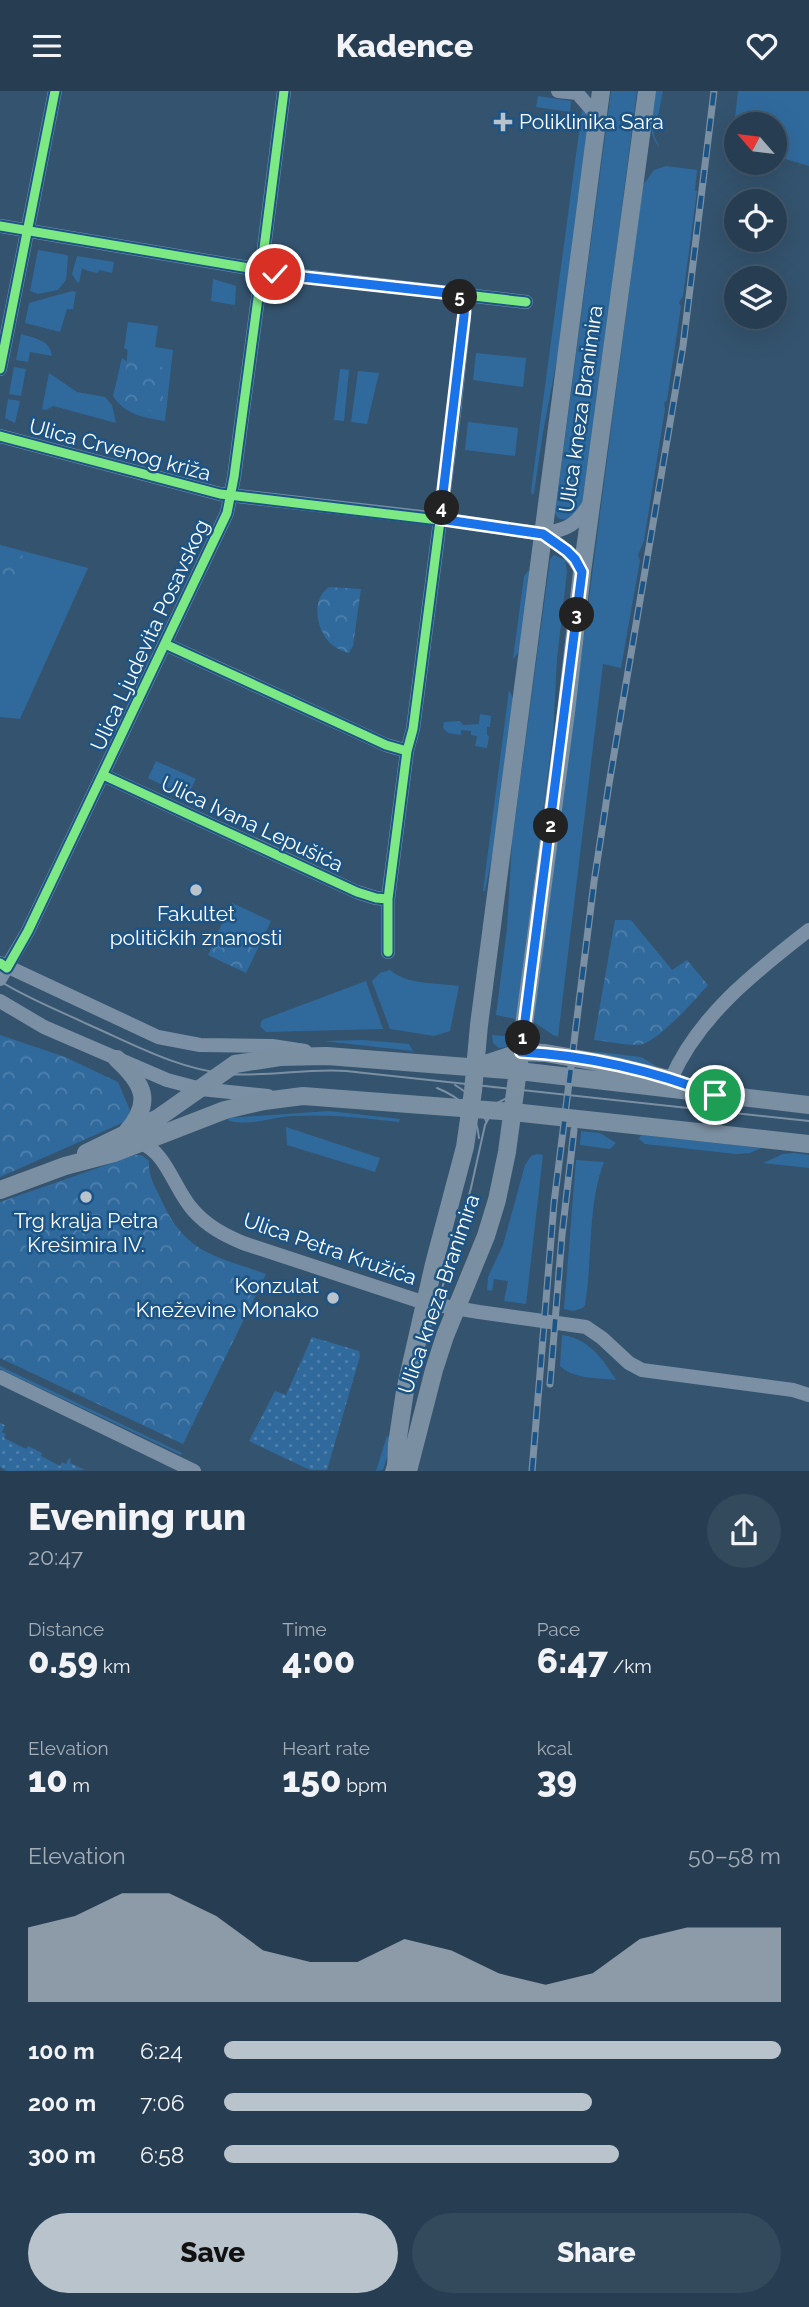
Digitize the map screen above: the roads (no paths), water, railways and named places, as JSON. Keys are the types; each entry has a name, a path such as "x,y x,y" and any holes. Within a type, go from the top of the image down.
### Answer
{"main road":[{"name":"Ulica kneza Branimira","path":"396,1471 405,1391 459,1173 471,1109 601,91"},
{"name":"Ulica kneza Branimira","path":"408,1471 434,1370 486,1236 497,1200 513,1112 591,501 647,91"},
{"path":"475,1067 521,1052 545,1053 671,1079 715,1095"},
{"path":"0,1190 65,1165 95,1159 133,1138 227,1068 243,1061 280,1057 327,1056 475,1067 809,1105"},
{"path":"117,1059 134,1075 144,1101 133,1138"},
{"path":"133,1138 225,1110 290,1097 333,1097 424,1107 513,1112 809,1144"}],"street":[{"path":"0,369 55,91"},
{"path":"263,256 284,91"},
{"path":"558,91 578,92 598,117"},
{"path":"0,226 249,268"},
{"path":"263,256 274,262 276,273 269,282 260,283 250,276 249,268 255,258 263,256"},
{"path":"276,273 526,302"},
{"name":"Ulica Ljudevita Posavskog","path":"2,970 28,931 224,520 232,496 260,283"},
{"path":"388,952 388,899 407,751 413,729 465,307 456,294"},
{"name":"Ulica Crvenog križa","path":"0,436 232,496 440,519 543,534 559,531 579,521 591,501"},
{"name":"Ulica Crvenog križa","path":"543,534 567,551 582,572"},
{"path":"165,644 360,733 407,751"},
{"name":"Ulica Ivana Lepušića","path":"103,775 357,892 388,899"},
{"path":"671,1079 680,1059 713,1013 744,983 809,930"},
{"path":"2,970 158,1037 187,1044 283,1048 327,1056"},
{"path":"4,1006 44,1027 167,1080 201,1089 290,1097"},
{"name":"Ulica Petra Kružića","path":"133,1138 158,1153 175,1186 193,1211 223,1234 284,1258 425,1303 586,1327 629,1363 642,1370 793,1390 809,1395"},
{"path":"0,1377 171,1466 194,1471"}],"tram line":[{"path":"0,981 138,1047 209,1071 243,1075 346,1071 809,1121"},
{"path":"455,1085 474,1100 486,1121"},
{"path":"437,1088 466,1107 475,1120 479,1138"},
{"path":"386,1471 450,1262 485,1125 497,1103 521,1091"}],"railway":[{"path":"532,1471 554,1203 594,882 683,346 714,91"},
{"path":"550,1384 574,1130"}],"place":[{"name":"Poliklinika Sara","path":"503,122"},
{"name":"Fakultet političkih znanosti","path":"196,890"},
{"name":"Trg kralja Petra Krešimira IV.","path":"86,1197"},
{"name":"Konzulat Kneževine Monako","path":"333,1298"}]}
